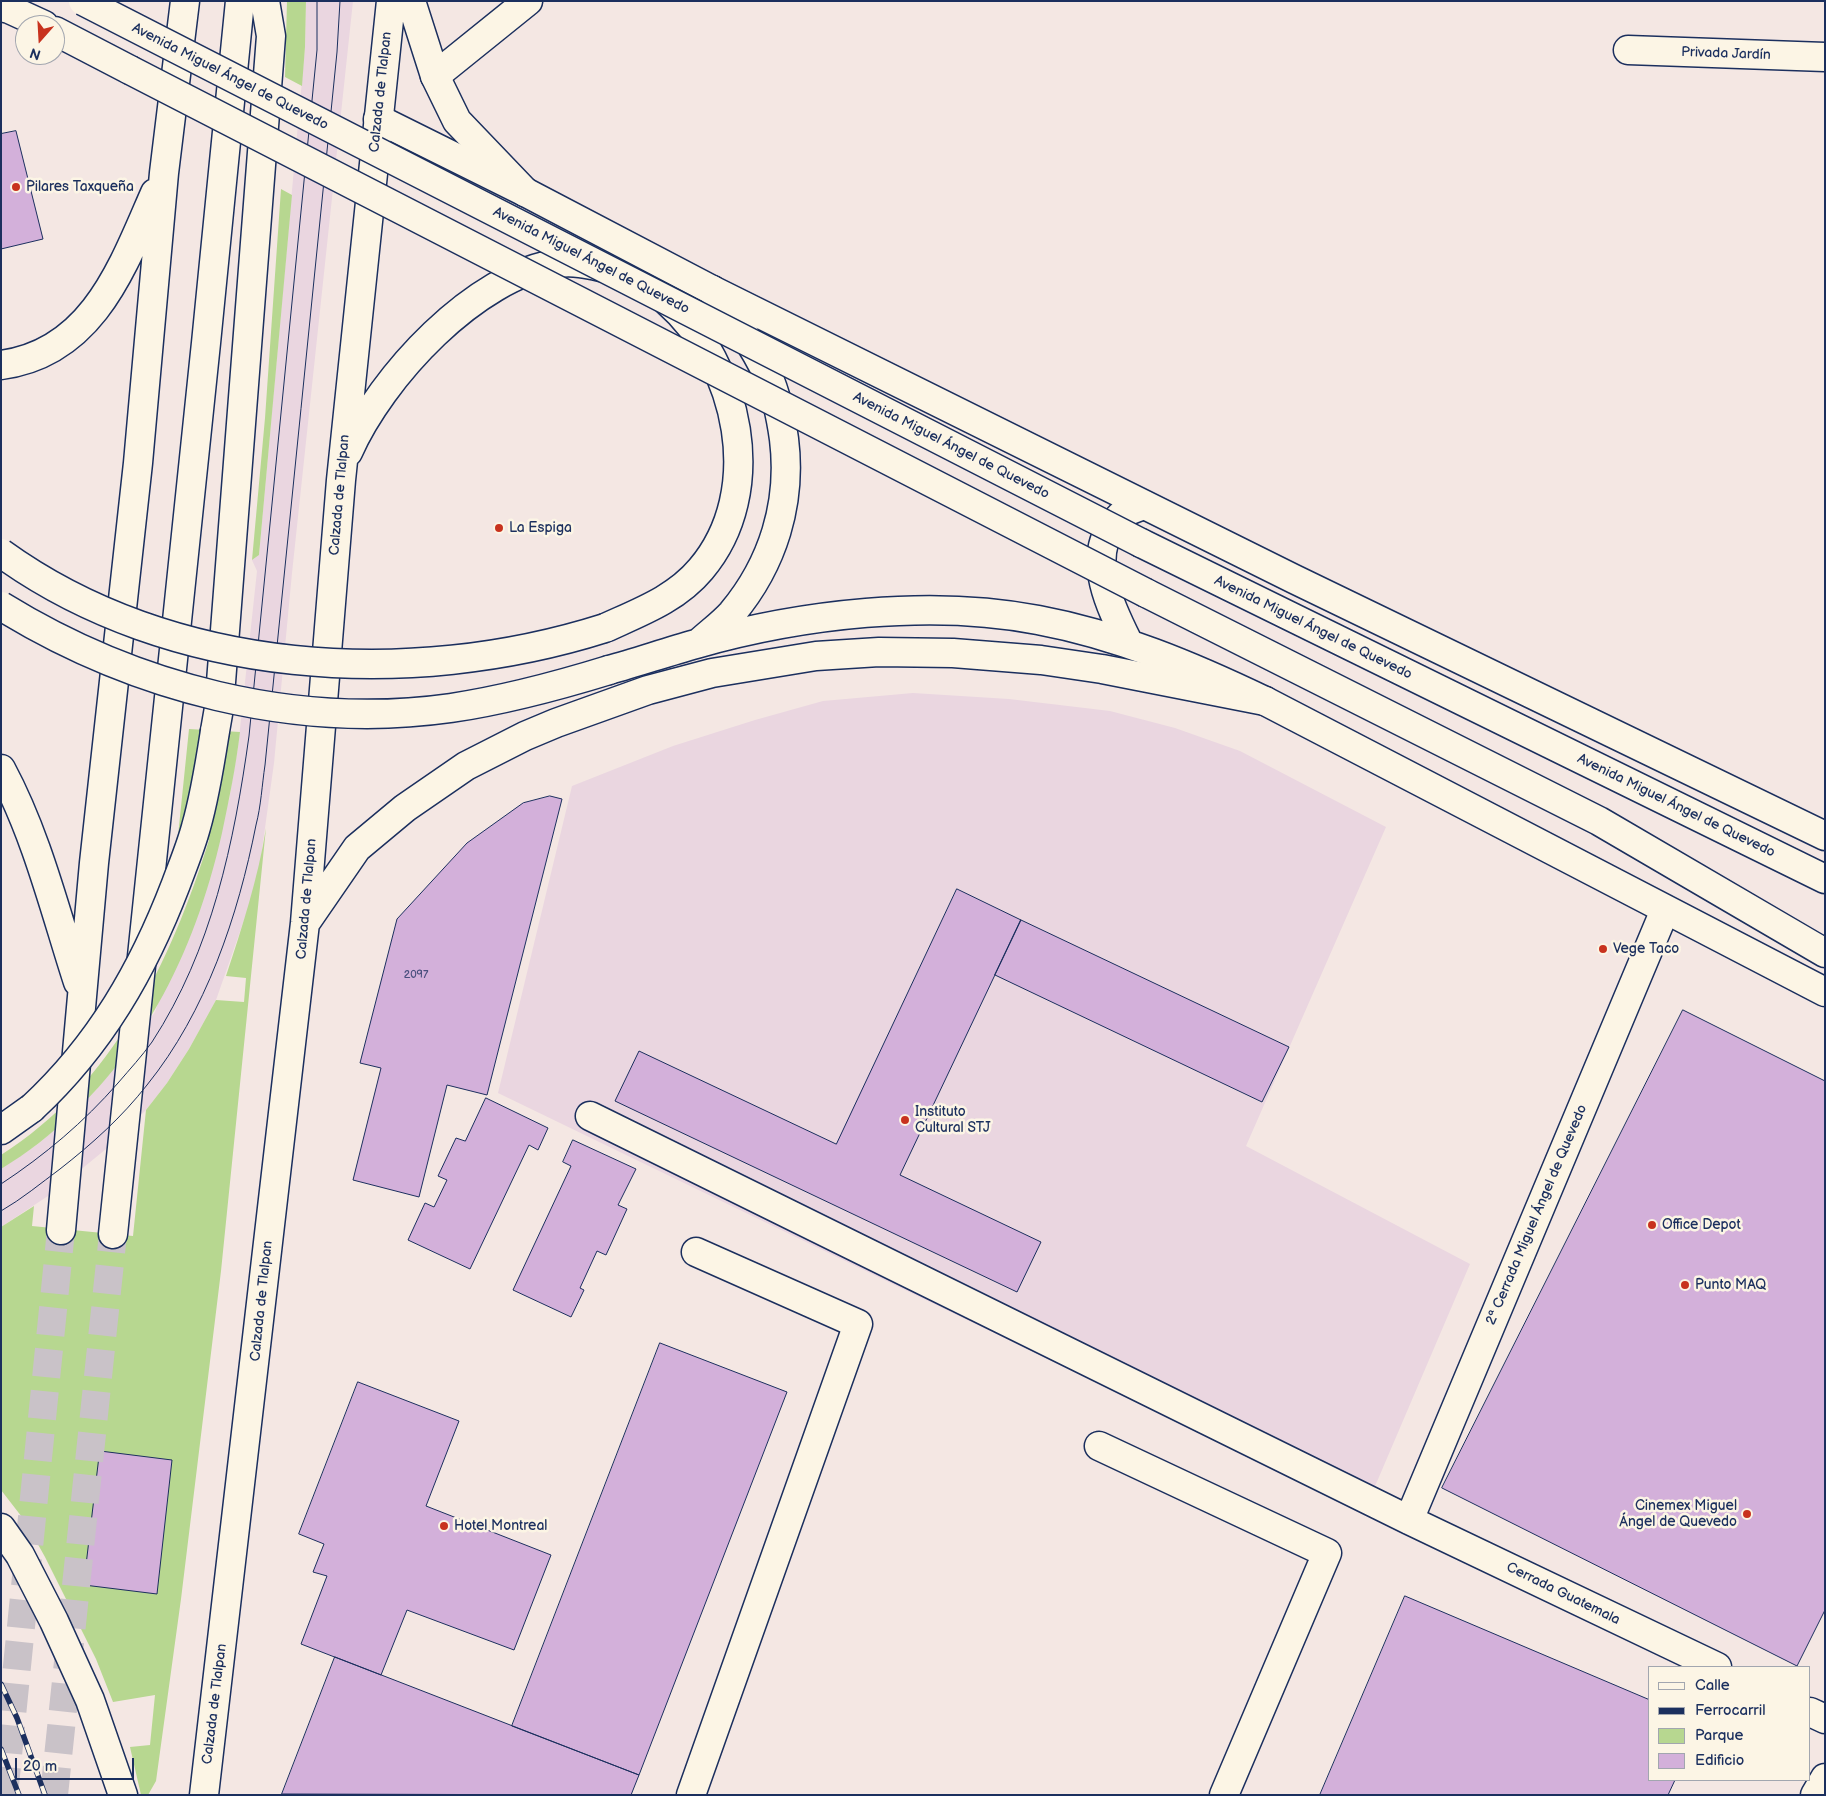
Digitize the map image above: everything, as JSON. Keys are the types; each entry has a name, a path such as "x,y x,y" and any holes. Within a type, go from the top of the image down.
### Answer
{"main road":[{"name":"Avenida Miguel Ángel de Quevedo","path":"83,1 1141,543 1825,879"},
{"path":"62,1230 94,863 139,453 164,172 185,1"},
{"path":"114,1234 240,1"},
{"path":"1,1130 32,1108 55,1087 117,1008 144,958 164,914 196,827 219,708 270,36 265,1"},
{"name":"Calzada de Tlalpan","path":"204,1795 305,923 341,480 391,1"},
{"path":"410,1 435,76 457,121 525,192"},
{"path":"435,76 528,1"},
{"path":"1,8 22,15"},
{"path":"65,36 1146,593 1599,821 1825,953"},
{"name":"Privada Jardín","path":"1628,50 1825,57"},
{"path":"378,119 525,192 712,290 1294,579 1825,836"},
{"path":"1,365 35,356 56,346 90,316 121,271 164,172"},
{"path":"1,553 71,596 99,609 213,647 295,660 379,664 460,658 535,647 605,628 669,597 684,586 702,568 715,550 726,524 739,475 739,448 730,404 711,355 675,309 638,279 577,262 560,263 524,272 475,301 430,339 397,375 358,433 349,451 341,480"},
{"path":"698,644 731,613 751,586 768,556 782,513 786,478 779,412 768,378 744,334 712,290"},
{"path":"1129,644 1108,596 1101,557 1106,535 1122,514 1144,504"},
{"path":"1,606 60,640 125,668 190,689 234,700 289,709 364,713 449,708 516,697 698,644 756,630 814,620 911,610 987,613 1038,620 1129,644 1214,676 1825,992"},
{"path":"305,923 357,848 405,808 466,766 556,723 648,690 712,673 826,655 879,652 953,653 1041,660 1102,669 1265,701"},
{"path":"1,769 41,864 82,996"},
{"name":"2ª Cerrada Miguel Ángel de Quevedo","path":"1409,1520 1665,910"},
{"name":"Cerrada Guatemala","path":"590,1116 1409,1520 1714,1666"},
{"path":"691,1795 858,1324 696,1252"},
{"path":"1099,1446 1327,1552 1224,1795"},
{"path":"1,1528 20,1555 58,1630 90,1700 123,1795"},
{"path":"1811,1712 1825,1719"},
{"path":"1815,1795 1825,1778"}],"shaded area":[{"path":"306,1 353,1 292,573 274,763 260,864 249,906 216,1000 189,1049 167,1083 146,1110 106,1149 51,1194 1,1227 1,1169 38,1144 96,1090 126,1053 155,1012 229,800 238,747 257,571 252,560 259,555 305,47"},
{"name":"Instituto Cultural STJ","path":"913,693 1009,699 1110,711 1175,728 1240,751 1386,827 1246,1146 1470,1264 1364,1512 498,1093 572,786 673,746 823,701"}],"green space":[{"path":"287,1 306,1 302,86 285,77"},
{"path":"281,189 292,195 259,555 252,560 265,418"},
{"path":"189,729 240,732 222,833 196,922 158,1004 134,1043 106,1079 75,1112 39,1143 1,1169 1,1155 40,1126 75,1093 106,1057 156,975 176,931 194,886 209,840 178,836"},
{"path":"266,828 221,1271 181,1599 156,1781 148,1795 141,1795 130,1747 150,1745 155,1695 113,1702 96,1659 45,1557 25,1521 1,1490 1,1227 34,1206 32,1226 133,1236 146,1110 167,1083 189,1049 216,1000 244,1002 246,978 226,976 254,884"}],"building":[{"name":"Pilares Taxqueña","path":"16,131 43,239 1,249 1,134"},
{"path":"550,796 562,799 487,1095 447,1085 419,1197 353,1180 381,1068 360,1063 397,919 467,843 523,803"},
{"path":"957,889 1021,920 900,1175 1041,1242 1017,1292 615,1101 639,1051 836,1144"},
{"path":"1021,920 1289,1047 1262,1102 995,975"},
{"name":"Punto MAQ","path":"1683,1010 1825,1081 1825,1610 1797,1666 1442,1488"},
{"path":"486,1098 548,1128 538,1150 529,1145 470,1269 408,1240 425,1203 434,1207 447,1180 438,1176 456,1138 465,1141"},
{"path":"573,1140 636,1169 618,1205 627,1209 606,1255 597,1251 580,1288 584,1290 571,1317 513,1290 571,1166 563,1162"},
{"path":"660,1343 787,1392 639,1775 512,1726"},
{"path":"358,1382 459,1421 426,1506 551,1555 514,1650 407,1610 381,1675 301,1644 327,1576 313,1572 324,1544 299,1534"},
{"path":"100,1451 172,1460 157,1594 84,1585"},
{"path":"1405,1596 1648,1699 1648,1781 1675,1781 1668,1795 1320,1795"},
{"path":"335,1657 639,1775 631,1795 282,1794"}],"tunnel":[{"path":"4,1795 61,1230"},
{"path":"54,1795 113,1234"}],"tram line":[{"path":"1,1184 48,1150 78,1124 105,1097 152,1042 173,1007 190,970 205,933 228,856 249,736 317,50 317,1"},
{"path":"1,1211 31,1191 84,1150 117,1119 147,1085 168,1057 203,995 217,962 240,894 258,818 265,765 337,52 340,1"}],"railway":[{"path":"1,1684 17,1718 45,1795"},
{"path":"1,1749 19,1795"}],"place":[{"name":"Pilares Taxqueña","path":"16,187"},
{"name":"La Espiga","path":"499,528"},
{"name":"Vege Taco","path":"1603,949"},
{"name":"Instituto Cultural STJ","path":"905,1120"},
{"name":"Office Depot","path":"1652,1225"},
{"name":"Punto MAQ","path":"1685,1285"},
{"name":"Cinemex Miguel Ángel de Quevedo","path":"1747,1514"},
{"name":"Hotel Montreal","path":"444,1526"}]}
